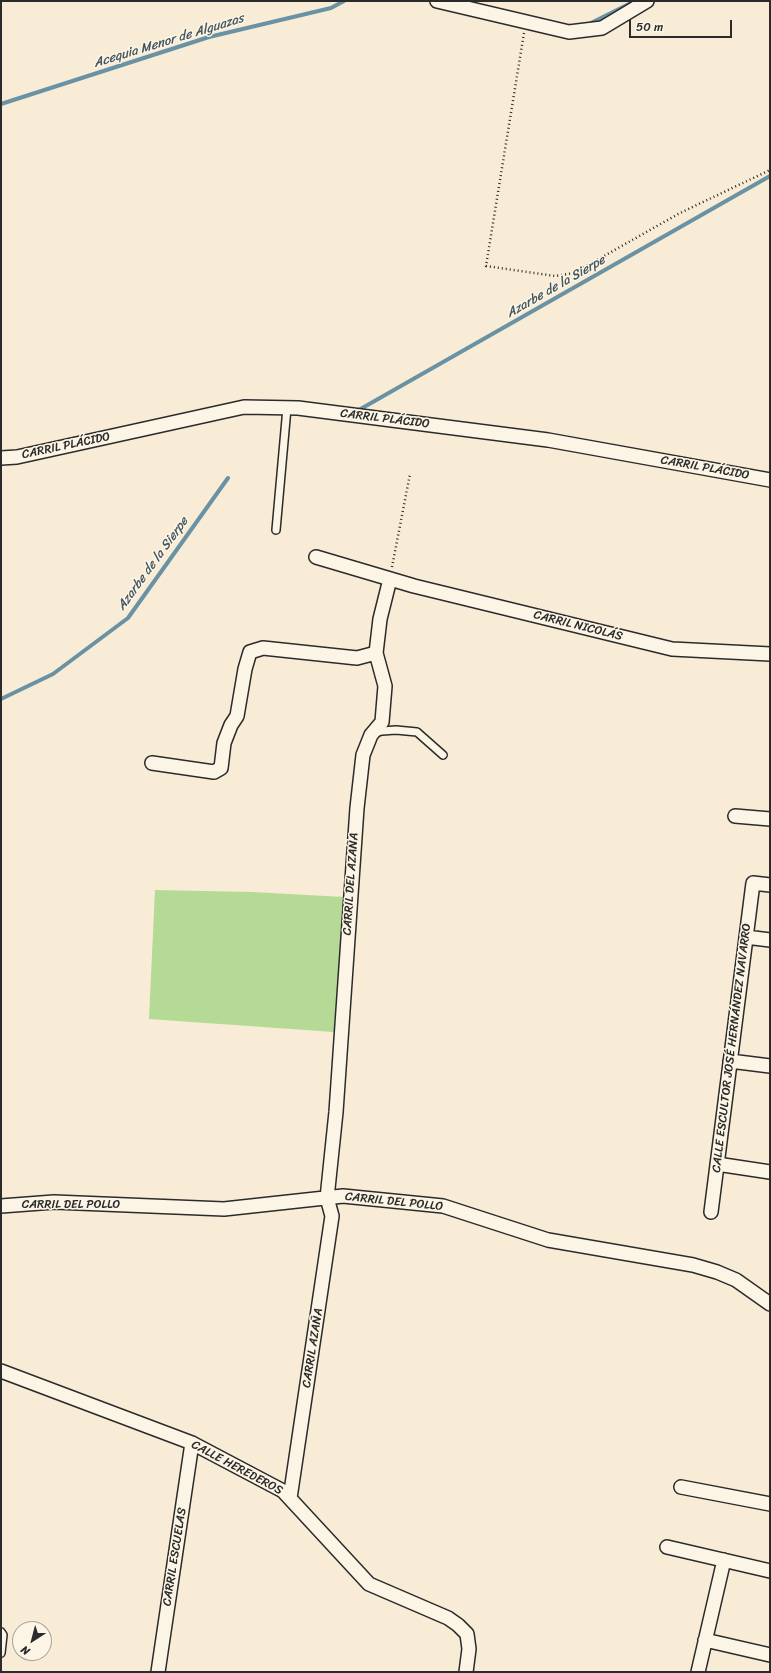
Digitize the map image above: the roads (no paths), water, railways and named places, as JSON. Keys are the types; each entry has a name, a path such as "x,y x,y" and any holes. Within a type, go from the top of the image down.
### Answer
{"street":[{"path":"437,1 569,32 602,28 647,1"},
{"name":"CARRIL PLÁCIDO","path":"1,458 17,457 244,407 298,408 548,440 770,480"},
{"name":"CARRIL NICOLÁS","path":"316,557 390,579 672,649 770,654"},
{"name":"CARRIL DEL AZAÑA","path":"327,1198 336,1112 357,808 363,755 371,735 382,722 385,686 376,653 380,619 390,579"},
{"path":"152,763 214,772 221,768 224,743 231,725 237,716 245,669 250,652 263,648 357,658 376,653"},
{"path":"735,816 770,819"},
{"name":"CALLE ESCULTOR JOSÉ HERNÁNDEZ NAVARRO","path":"711,1212 753,883 770,885"},
{"path":"746,937 770,940"},
{"path":"730,1061 770,1066"},
{"path":"717,1164 770,1172"},
{"name":"CARRIL DEL POLLO","path":"1,1206 54,1202 224,1209 343,1196 443,1206 548,1240 693,1265 717,1272 736,1280 770,1304"},
{"name":"CARRIL AZAÑA","path":"290,1498 332,1216 327,1198"},
{"name":"CALLE HEREDEROS","path":"1,1371 192,1443 283,1491 368,1584 448,1618 458,1625 467,1634 469,1649 466,1672"},
{"name":"CARRIL ESCUELAS","path":"158,1672 192,1443"},
{"path":"681,1487 770,1504"},
{"path":"667,1547 770,1571"},
{"path":"698,1672 724,1560"},
{"path":"705,1640 770,1655"}],"lane":[{"path":"276,530 287,408"},
{"path":"371,735 382,731 396,730 417,732 443,755"},
{"path":"1,1632 3,1635 1,1653"}],"waterway":[{"name":"Acequia Menor de Alguazas","path":"1,104 209,37 331,8 344,1"},
{"name":"Acequia Menor de Alguazas","path":"587,25 635,1"},
{"name":"Azarbe de la Sierpe","path":"357,411 770,176"},
{"name":"Azarbe de la Sierpe","path":"1,699 53,674 128,618 228,478"}]}
